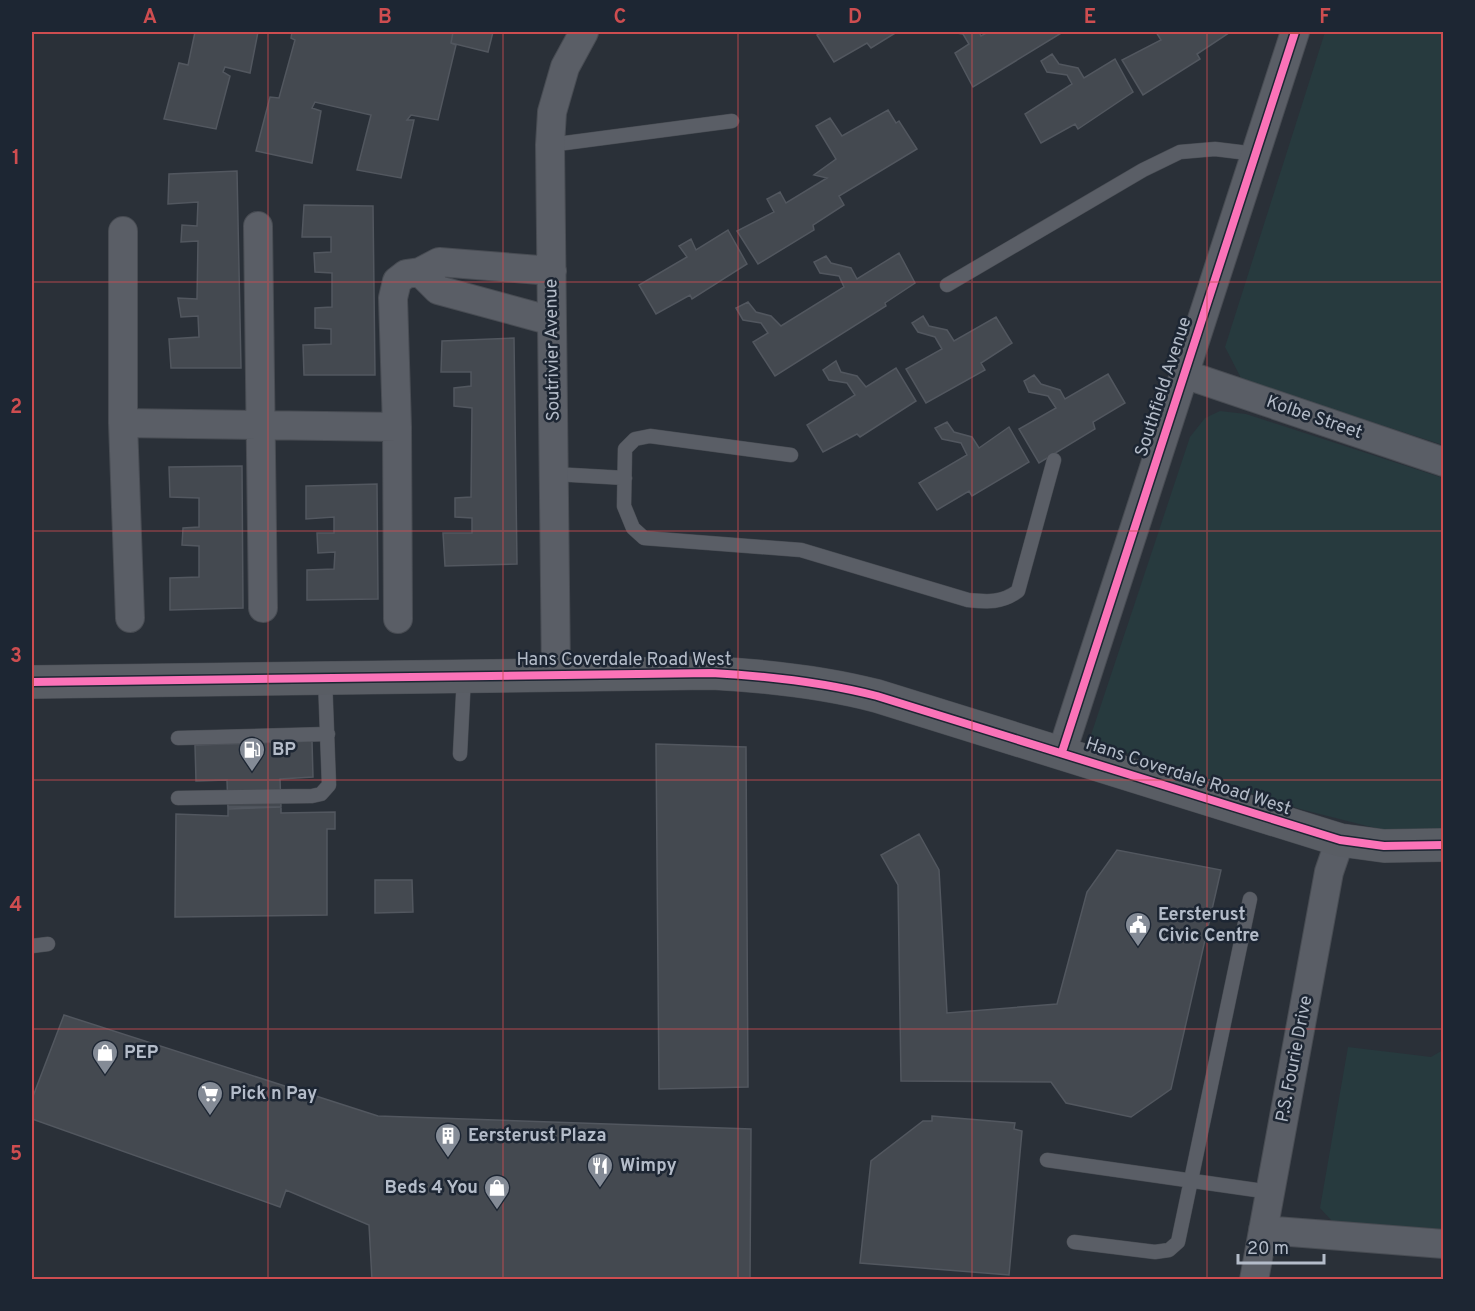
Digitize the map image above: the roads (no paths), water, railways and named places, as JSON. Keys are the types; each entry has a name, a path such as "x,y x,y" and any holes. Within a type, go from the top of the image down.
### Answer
{"street":[{"name":"Soutrivier Avenue","path":"556,674 550,145 552,112 565,67 584,32"},
{"name":"Southfield Avenue","path":"1062,752 1295,32"},
{"path":"258,226 263,608"},
{"path":"123,231 123,423 130,618"},
{"path":"398,619 397,427 393,298 397,281 406,274 420,272 439,262 552,271"},
{"path":"420,272 438,290 552,321"},
{"name":"Kolbe Street","path":"1184,374 1443,462"},
{"path":"123,423 397,427"},
{"name":"Hans Coverdale Road West","path":"32,682 712,673 771,678 844,687 1062,752 1228,807 1340,840 1384,846 1443,845"},
{"name":"P.S. Fourie Drive","path":"1254,1280 1329,872 1340,840"},
{"path":"1263,1230 1443,1244"}],"lane":[{"path":"550,145 732,121"},
{"path":"947,285 1143,170 1180,152 1215,149 1256,154"},
{"path":"791,455 650,436 635,439 625,449 624,506 633,528 644,538 801,550 968,600 991,603 1008,599 1018,591 1054,460"},
{"path":"554,474 625,478"},
{"path":"460,754 464,676"},
{"path":"178,798 321,794 329,785 325,679"},
{"path":"177,738 328,734"},
{"path":"1074,1242 1155,1251 1169,1250 1178,1242 1250,899"},
{"path":"32,946 48,945"},
{"path":"1047,1160 1270,1192"}],"place":[{"name":"BP","path":"252,773"},
{"name":"Eersterust Civic Centre","path":"1138,948"},
{"name":"PEP","path":"105,1076"},
{"name":"Pick n Pay","path":"210,1117"},
{"name":"Eersterust Plaza","path":"448,1159"},
{"name":"Wimpy","path":"600,1189"},
{"name":"Beds 4 You","path":"497,1211"}]}
